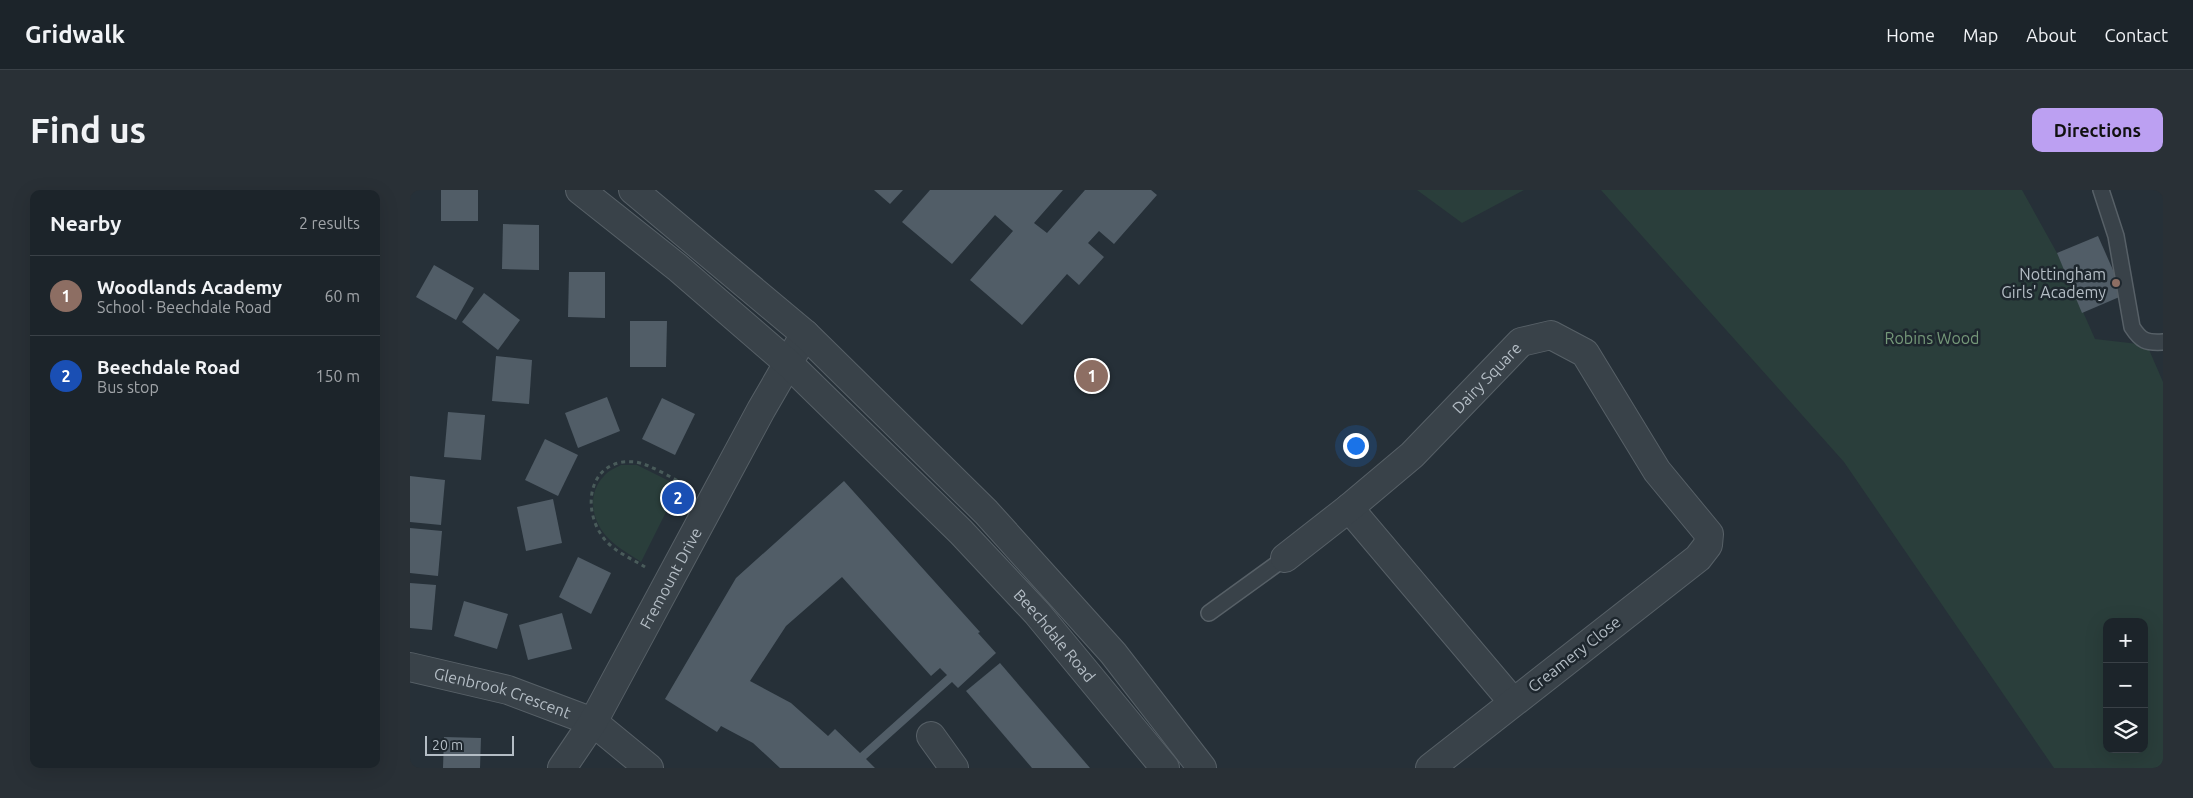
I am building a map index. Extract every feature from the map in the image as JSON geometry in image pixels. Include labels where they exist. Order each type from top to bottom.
[{"type":"street","name":"Beechdale Road","points":[[580,190],[677,267],[788,363],[961,532],[1031,606],[1165,768]]},
{"type":"street","name":"Beechdale Road","points":[[637,191],[805,334],[986,512],[1113,653],[1202,768]]},
{"type":"street","name":"Fremount Drive","points":[[562,768],[593,722],[805,334]]},
{"type":"street","name":"Dairy Square","points":[[1285,558],[1412,456],[1522,342],[1550,335],[1585,353],[1657,471],[1709,534]]},
{"type":"street","points":[[1349,508],[1513,702]]},
{"type":"street","name":"Creamery Close","points":[[1430,768],[1698,558],[1708,545],[1709,534]]},
{"type":"street","name":"Glenbrook Crescent","points":[[410,667],[508,690],[593,722],[649,768]]},
{"type":"street","points":[[931,736],[954,768]]},
{"type":"lane","points":[[2101,190],[2116,236],[2132,327],[2140,338],[2151,342],[2163,342]]},
{"type":"lane","points":[[1209,613],[1285,558]]},
{"type":"path","points":[[668,582],[606,540],[592,517],[590,506],[592,489],[602,472],[620,461],[638,462],[714,499]]},
{"type":"green space","points":[[1417,190],[1524,190],[1462,223]]},
{"type":"green space","name":"Robins Wood","points":[[1601,190],[2022,190],[2057,253],[2095,339],[2147,345],[2163,382],[2163,768],[2054,768],[1844,462]]},
{"type":"green space","points":[[621,465],[637,465],[679,486],[641,562],[609,539],[599,525],[593,508],[593,500],[598,483],[604,476]]},
{"type":"building","points":[[441,190],[478,190],[478,221],[441,221]]},
{"type":"building","points":[[874,190],[903,190],[890,204]]},
{"type":"building","points":[[930,190],[1063,190],[1034,223],[1047,233],[1085,190],[1151,190],[1157,195],[1114,244],[1099,231],[1088,243],[1104,257],[1079,285],[1067,274],[1022,325],[970,280],[1013,231],[995,215],[952,264],[902,222]]},
{"type":"building","points":[[503,224],[539,225],[539,270],[502,269]]},
{"type":"building","points":[[2098,236],[2124,295],[2082,313],[2057,253]]},
{"type":"building","points":[[434,265],[474,288],[456,320],[416,297]]},
{"type":"building","points":[[569,272],[605,272],[605,318],[568,317]]},
{"type":"building","points":[[484,293],[520,320],[498,350],[462,322]]},
{"type":"building","points":[[630,321],[667,321],[666,367],[630,367]]},
{"type":"building","points":[[496,356],[532,360],[529,404],[492,401]]},
{"type":"building","points":[[607,397],[620,431],[578,448],[565,413]]},
{"type":"building","points":[[662,398],[695,414],[675,455],[642,439]]},
{"type":"building","points":[[448,412],[485,415],[481,460],[444,457]]},
{"type":"building","points":[[545,439],[578,455],[558,496],[525,480]]},
{"type":"building","points":[[410,476],[445,480],[441,525],[410,522]]},
{"type":"building","points":[[844,481],[980,632],[978,633],[996,653],[958,688],[952,682],[866,759],[875,768],[780,768],[753,743],[721,726],[717,732],[665,699],[736,578]],"holes":[[[842,577],[931,676],[940,668],[947,675],[860,753],[835,729],[828,736],[791,703],[750,681],[786,626]]]},
{"type":"building","points":[[553,499],[562,543],[526,551],[517,507]]},
{"type":"building","points":[[410,528],[442,531],[438,576],[410,573]]},
{"type":"building","points":[[578,557],[611,573],[591,614],[559,597]]},
{"type":"building","points":[[410,583],[436,585],[432,630],[410,628]]},
{"type":"building","points":[[464,601],[508,614],[497,649],[454,636]]},
{"type":"building","points":[[562,613],[572,649],[528,660],[519,625]]},
{"type":"building","points":[[1000,663],[1090,768],[1032,768],[966,691]]},
{"type":"building","points":[[444,737],[481,738],[480,768],[443,768]]},
{"type":"place","name":"Nottingham Girls' Academy","points":[[2116,283]]},
{"type":"place","name":"Woodlands Academy","points":[[1092,376]]},
{"type":"place","name":"Beechdale Road","points":[[678,498]]}]
